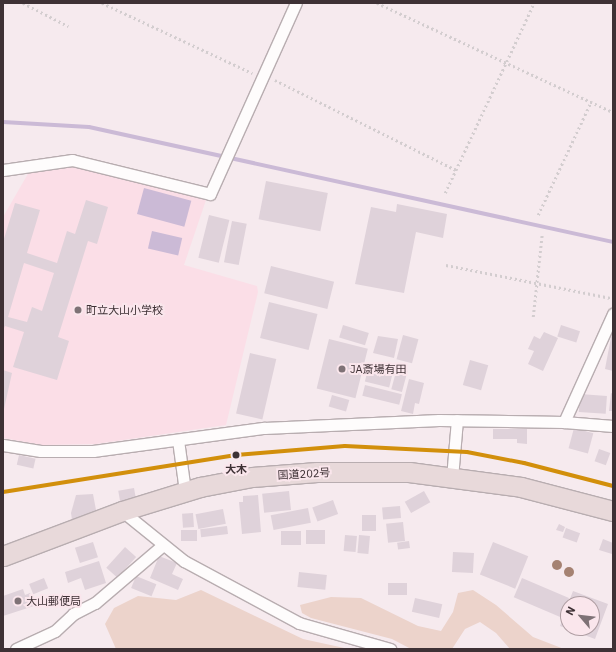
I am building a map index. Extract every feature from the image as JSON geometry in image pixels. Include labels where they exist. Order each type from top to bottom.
[{"type":"highway","name":"国道202号","points":[[3,556],[122,510],[185,491],[252,477],[317,472],[409,472],[521,487],[613,511]]},
{"type":"street","points":[[3,170],[72,160],[210,194],[296,3]]},
{"type":"street","points":[[564,422],[613,314]]},
{"type":"street","points":[[452,478],[457,420]]},
{"type":"street","points":[[3,445],[41,451],[93,451],[264,428],[457,420],[564,422],[613,426]]},
{"type":"street","points":[[178,440],[185,491]]},
{"type":"street","points":[[122,510],[184,561],[298,623],[390,649]]},
{"type":"street","points":[[16,649],[55,631],[73,614],[95,603],[163,544]]},
{"type":"path","points":[[23,3],[68,26]]},
{"type":"path","points":[[102,3],[256,75]]},
{"type":"path","points":[[377,3],[613,112]]},
{"type":"path","points":[[445,194],[534,3]]},
{"type":"path","points":[[275,80],[456,170]]},
{"type":"path","points":[[538,215],[591,102]]},
{"type":"path","points":[[533,317],[542,234]]},
{"type":"path","points":[[446,265],[610,298]]},
{"type":"shaded area","points":[[73,166],[206,200],[184,265],[257,286],[258,292],[226,425],[96,444],[42,445],[3,438],[3,217],[29,172]]},
{"type":"shaded area","points":[[144,188],[191,201],[184,227],[137,214]]},
{"type":"shaded area","points":[[152,231],[182,238],[178,256],[148,249]]},
{"type":"shaded area","points":[[201,590],[303,639],[349,649],[116,649],[105,624],[114,608],[138,596],[176,600]]},
{"type":"shaded area","points":[[473,590],[496,605],[533,637],[564,649],[510,649],[496,633],[480,622],[465,629],[452,649],[411,649],[392,639],[311,618],[302,613],[300,605],[331,597],[361,598],[418,626],[441,631],[453,612],[458,593]]},
{"type":"building","points":[[266,181],[328,193],[320,231],[259,219]]},
{"type":"building","points":[[86,200],[108,207],[97,244],[88,241],[58,337],[69,341],[57,380],[13,367],[24,332],[5,326],[3,330],[3,242],[15,203],[40,210],[27,253],[57,263],[67,231],[75,234]],"holes":[[[24,263],[54,273],[42,311],[32,307],[27,322],[8,317]]]},
{"type":"building","points":[[397,204],[447,214],[443,238],[416,232],[404,293],[355,284],[371,207],[396,212]]},
{"type":"building","points":[[209,215],[229,220],[219,263],[198,258]]},
{"type":"building","points":[[232,221],[247,224],[239,265],[224,262]]},
{"type":"building","points":[[271,266],[334,282],[327,309],[264,293]]},
{"type":"building","points":[[269,302],[318,314],[309,350],[260,338]]},
{"type":"building","points":[[343,325],[369,333],[365,345],[339,337]]},
{"type":"building","points":[[561,325],[580,331],[576,343],[557,336]]},
{"type":"building","points":[[544,332],[558,338],[543,371],[528,364],[534,351],[528,349],[534,336],[540,339]]},
{"type":"building","points":[[613,332],[613,371],[605,369]]},
{"type":"building","points":[[403,335],[418,339],[412,363],[397,359]]},
{"type":"building","points":[[378,336],[398,339],[394,358],[373,353]]},
{"type":"building","name":"JA斎場有田","points":[[329,339],[368,349],[355,398],[317,388]]},
{"type":"building","points":[[250,353],[276,359],[262,419],[236,413]]},
{"type":"building","points":[[470,360],[488,365],[481,390],[463,385]]},
{"type":"building","points":[[369,365],[393,371],[389,388],[365,381]]},
{"type":"building","points":[[397,368],[408,371],[402,392],[391,389]]},
{"type":"building","points":[[3,370],[12,373],[4,409],[3,409]]},
{"type":"building","points":[[409,379],[424,383],[419,404],[415,403],[413,414],[401,411]]},
{"type":"building","points":[[365,385],[402,394],[399,405],[362,396]]},
{"type":"building","points":[[611,393],[613,394],[613,411],[609,411]]},
{"type":"building","points":[[580,394],[607,396],[606,414],[579,412]]},
{"type":"building","points":[[332,395],[349,400],[346,411],[329,407]]},
{"type":"building","points":[[574,428],[593,433],[588,453],[569,448]]},
{"type":"building","points":[[493,429],[527,429],[527,444],[517,443],[517,439],[493,439]]},
{"type":"building","points":[[599,449],[610,453],[606,465],[595,461]]},
{"type":"building","points":[[19,455],[36,459],[33,469],[17,465]]},
{"type":"building","points":[[134,488],[136,499],[120,502],[118,491]]},
{"type":"building","points":[[289,491],[291,510],[264,513],[262,494]]},
{"type":"building","points":[[424,491],[430,502],[411,513],[405,502]]},
{"type":"building","points":[[93,494],[96,510],[72,520],[71,513],[76,495]]},
{"type":"building","points":[[258,495],[261,532],[242,534],[239,502],[243,502],[243,496]]},
{"type":"building","points":[[333,500],[338,514],[317,522],[312,508]]},
{"type":"building","points":[[400,506],[401,518],[383,520],[382,508]]},
{"type":"building","points":[[308,508],[311,523],[274,530],[271,515]]},
{"type":"building","points":[[223,509],[226,524],[198,529],[196,514]]},
{"type":"building","points":[[193,513],[194,527],[183,528],[182,514]]},
{"type":"building","points":[[362,515],[376,515],[376,531],[362,531]]},
{"type":"building","points":[[403,522],[405,541],[388,543],[386,524]]},
{"type":"building","points":[[559,524],[565,527],[563,532],[556,530]]},
{"type":"building","points":[[227,526],[228,534],[201,537],[200,529]]},
{"type":"building","points":[[566,528],[580,533],[577,543],[563,537]]},
{"type":"building","points":[[181,530],[197,530],[197,541],[181,541]]},
{"type":"building","points":[[306,530],[325,530],[325,544],[306,544]]},
{"type":"building","points":[[281,531],[301,531],[301,545],[281,545]]},
{"type":"building","points":[[345,535],[357,536],[356,552],[344,551]]},
{"type":"building","points":[[359,535],[370,536],[368,554],[357,553]]},
{"type":"building","points":[[603,539],[613,543],[612,554],[599,550]]},
{"type":"building","points":[[409,541],[410,548],[398,550],[397,543]]},
{"type":"building","points":[[93,542],[98,557],[80,563],[75,548]]},
{"type":"building","points":[[493,542],[528,556],[515,589],[480,574]]},
{"type":"building","points":[[125,547],[136,557],[117,578],[106,568]]},
{"type":"building","points":[[453,552],[474,553],[473,573],[452,572]]},
{"type":"building","points":[[159,556],[177,563],[172,574],[183,579],[178,590],[150,578]]},
{"type":"building","points":[[99,561],[106,583],[85,590],[81,578],[68,583],[65,572]]},
{"type":"building","points":[[299,572],[327,575],[325,590],[297,587]]},
{"type":"building","points":[[136,576],[156,584],[152,596],[131,588]]},
{"type":"building","points":[[44,578],[48,588],[33,594],[29,584]]},
{"type":"building","points":[[522,578],[564,596],[560,596],[560,617],[514,597]]},
{"type":"building","points":[[388,583],[407,583],[407,595],[388,595]]},
{"type":"building","points":[[23,589],[25,595],[30,593],[34,606],[3,616],[3,596]]},
{"type":"building","points":[[573,591],[586,596],[571,596]]},
{"type":"building","points":[[415,598],[442,604],[439,618],[412,612]]},
{"type":"building","points":[[600,601],[608,604],[600,626]]},
{"type":"building","points":[[587,636],[596,636],[595,639]]},
{"type":"waterway","points":[[3,122],[89,127],[613,242]]},
{"type":"transit line","points":[[3,492],[236,455],[345,446],[467,452],[524,463],[613,486]]},
{"type":"place","name":"町立大山小学校","points":[[78,310]]},
{"type":"place","name":"JA斎場有田","points":[[342,369]]},
{"type":"place","name":"大木","points":[[236,455]]},
{"type":"place","name":"大山郵便局","points":[[18,601]]}]
